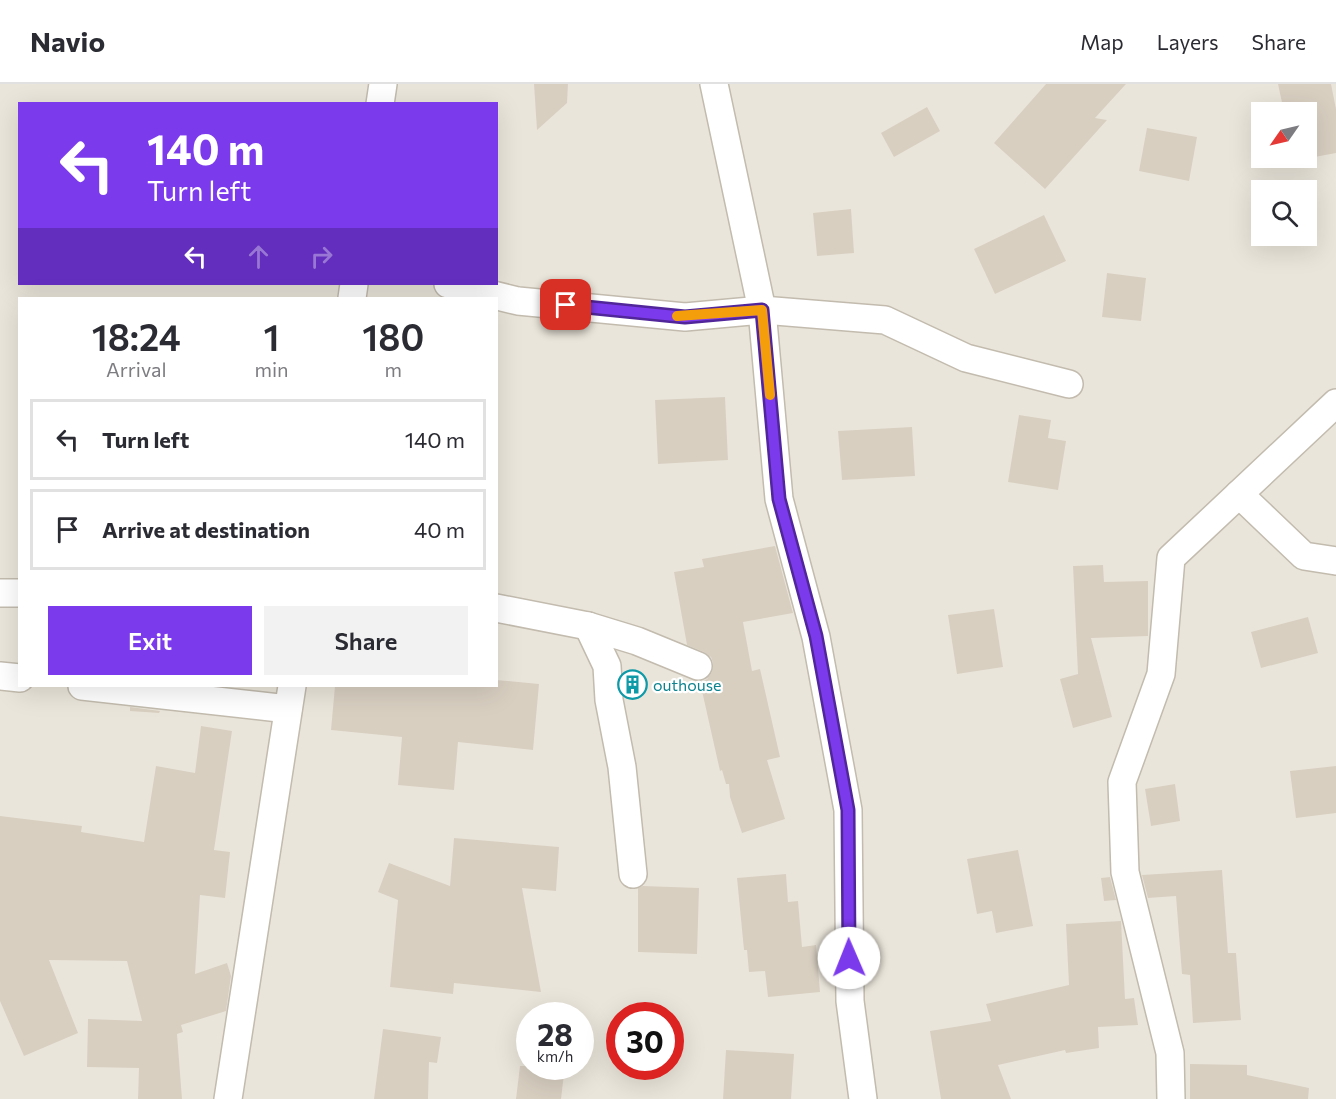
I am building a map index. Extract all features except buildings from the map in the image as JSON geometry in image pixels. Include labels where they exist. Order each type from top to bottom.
[{"type":"street","points":[[380,102],[383,84]]},
{"type":"street","points":[[714,84],[762,310],[779,499],[816,636],[848,810],[850,1001],[863,1099]]},
{"type":"street","points":[[452,285],[518,301],[685,317],[762,310],[885,320],[966,358],[1069,384]]},
{"type":"street","points":[[1171,1099],[1170,1053],[1125,872],[1122,782],[1161,674],[1171,558],[1336,403]]},
{"type":"street","points":[[1239,494],[1304,556],[1336,561]]},
{"type":"street","points":[[0,593],[18,593]]},
{"type":"street","points":[[498,608],[588,626],[637,640],[698,666]]},
{"type":"street","points":[[588,626],[607,666],[609,700],[622,767],[633,874]]},
{"type":"street","points":[[0,676],[18,678]]},
{"type":"street","points":[[101,687],[290,697],[228,1099]]},
{"type":"shaded area","points":[[0,84],[1336,84],[1336,1099],[0,1099]]},
{"type":"slow traffic","points":[[677,316],[762,310],[770,395]]},
{"type":"place","name":"outhouse","points":[[632,685]]},
{"type":"route","points":[[566,305],[685,317],[762,310],[779,499],[816,636],[848,810],[849,958]]}]
